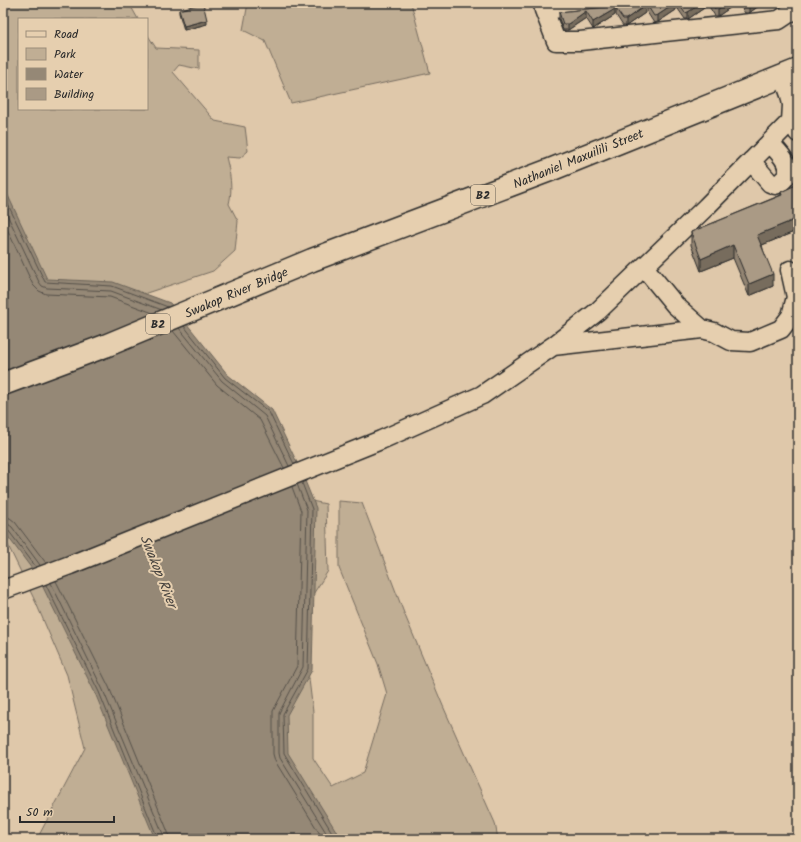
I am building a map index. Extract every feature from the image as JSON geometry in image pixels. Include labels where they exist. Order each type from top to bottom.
[{"type":"highway","name":"Nathaniel Maxuilili Street","points":[[312,260],[550,170],[790,73]]},
{"type":"highway","name":"Swakop River Bridge","points":[[3,384],[105,346],[312,260]]},
{"type":"street","points":[[604,3],[543,7],[556,40],[580,42],[779,20],[794,10],[796,3]]},
{"type":"street","points":[[3,590],[70,565],[387,437],[482,395],[553,346],[598,311],[706,207],[770,142],[794,127],[790,95],[790,73]]},
{"type":"street","points":[[751,161],[770,183],[775,185],[780,184],[787,176],[788,168],[783,157],[770,142]]},
{"type":"street","points":[[644,267],[675,305],[702,329]]},
{"type":"street","points":[[553,346],[702,329],[714,332],[731,341],[750,342],[781,329],[792,316],[796,297],[790,270]]},
{"type":"green space","points":[[3,3],[129,3],[137,18],[18,18],[18,110],[148,110],[148,36],[156,48],[199,50],[199,69],[179,65],[173,72],[215,121],[245,127],[248,151],[240,158],[226,157],[229,169],[231,192],[229,204],[238,221],[235,251],[213,271],[77,316],[292,497],[326,504],[328,571],[301,613],[313,712],[313,758],[333,788],[363,773],[387,694],[378,664],[339,568],[339,501],[362,503],[404,613],[495,823],[498,839],[37,839],[85,748],[67,675],[36,603],[3,535]]},
{"type":"green space","points":[[248,3],[411,3],[430,73],[291,103],[265,41],[243,30]]},
{"type":"water","name":"Swakop River","points":[[3,185],[47,279],[113,282],[170,303],[228,375],[272,410],[301,471],[316,508],[312,670],[287,715],[288,753],[341,839],[155,839],[95,693],[38,577],[3,530]]},
{"type":"building","points":[[203,3],[207,20],[184,26],[179,10]]},
{"type":"building","points":[[611,3],[615,9],[593,22],[586,11],[568,24],[563,24],[559,12],[605,7]]},
{"type":"building","points":[[624,3],[643,3],[645,6],[626,19],[623,19],[616,9]]},
{"type":"building","points":[[650,3],[676,3],[654,16],[647,5]]},
{"type":"building","points":[[678,3],[702,3],[685,13]]},
{"type":"building","points":[[711,3],[727,3],[718,9],[715,9]]},
{"type":"building","points":[[743,3],[753,3],[749,6],[745,6]]},
{"type":"building","points":[[798,184],[798,230],[794,220],[757,235],[773,274],[749,284],[733,245],[701,259],[691,232],[782,195],[781,192]]}]
